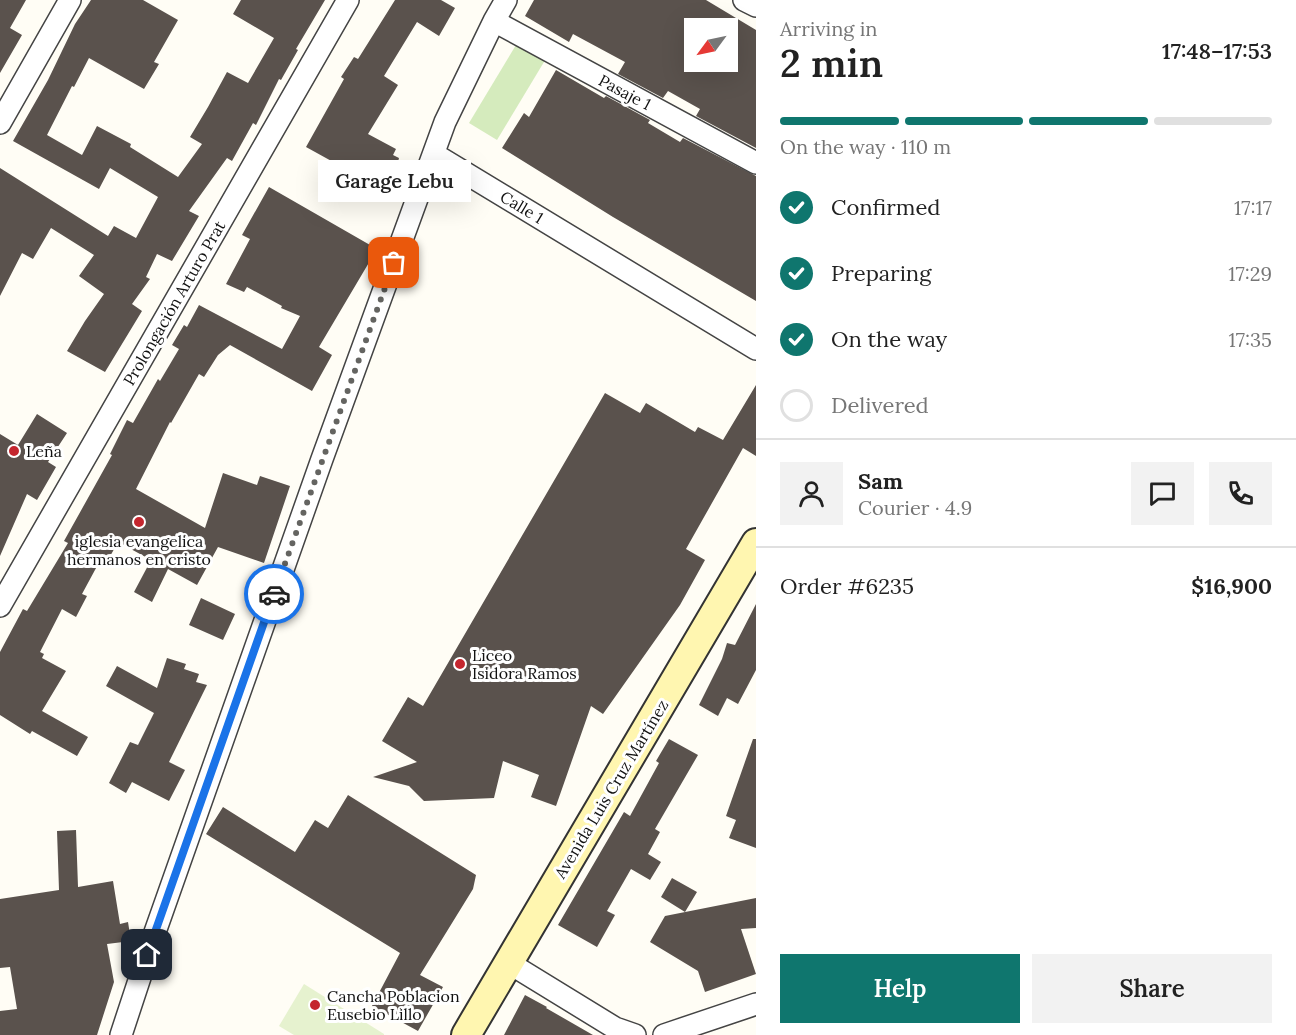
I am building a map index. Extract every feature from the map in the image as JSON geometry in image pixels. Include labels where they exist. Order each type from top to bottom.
[{"type":"street","points":[[0,123],[70,0]]},
{"type":"street","name":"Prolongación Arturo Prat","points":[[0,606],[348,0]]},
{"type":"street","points":[[121,1035],[154,934],[318,470],[445,122],[506,0]]},
{"type":"street","points":[[744,0],[756,6]]},
{"type":"street","name":"Pasaje 1","points":[[494,21],[756,163]]},
{"type":"street","name":"Calle 1","points":[[434,154],[756,349]]},
{"type":"street","name":"Avenida Luis Cruz Martínez","points":[[466,1035],[745,581],[756,543]]},
{"type":"street","points":[[509,963],[615,1028],[635,1035]]},
{"type":"street","points":[[664,1035],[756,1004]]},
{"type":"green space","points":[[519,40],[547,57],[497,140],[469,123]]},
{"type":"green space","name":"Cancha Poblacion Eusebio Lillo","points":[[304,984],[384,1035],[294,1035],[279,1026]]},
{"type":"building","points":[[0,0],[26,0],[10,28],[22,35],[0,73]]},
{"type":"building","points":[[91,0],[143,0],[178,20],[154,62],[159,64],[144,89],[89,58],[47,135],[82,155],[97,126],[131,144],[130,147],[178,177],[202,144],[190,137],[227,72],[248,83],[274,38],[233,14],[241,0],[325,0],[281,80],[279,79],[256,125],[253,123],[232,161],[227,158],[189,211],[199,216],[172,261],[157,254],[146,277],[150,279],[132,304],[142,311],[105,372],[67,351],[104,294],[79,276],[94,255],[51,228],[33,259],[22,253],[0,296],[0,168],[108,236],[114,226],[136,238],[158,197],[110,168],[99,189],[13,141],[48,80],[75,24]]},
{"type":"building","points":[[395,0],[441,0],[455,8],[439,36],[417,22],[384,76],[398,85],[368,134],[396,149],[393,155],[399,158],[398,162],[408,167],[393,195],[306,147],[344,79],[341,77],[354,57],[358,59]]},
{"type":"building","points":[[534,0],[706,0],[736,18],[684,18],[684,72],[738,72],[738,19],[756,30],[756,148],[696,116],[700,109],[668,91],[663,98],[618,74],[625,62],[573,34],[569,42],[525,16]]},
{"type":"building","points":[[556,70],[604,98],[606,96],[650,120],[648,123],[680,142],[683,138],[756,176],[756,301],[613,217],[502,148],[524,113],[529,117]]},
{"type":"building","points":[[269,187],[377,249],[319,347],[332,355],[312,391],[230,345],[218,355],[204,377],[199,374],[170,422],[136,489],[205,528],[223,473],[257,485],[260,476],[290,486],[264,563],[218,547],[197,585],[168,569],[152,602],[134,592],[151,560],[118,542],[108,560],[102,557],[82,594],[87,596],[76,617],[62,609],[40,652],[44,654],[42,658],[66,671],[42,711],[88,737],[77,756],[32,731],[30,734],[0,715],[0,652],[23,609],[27,611],[68,543],[64,541],[112,455],[110,454],[127,420],[133,423],[158,379],[160,381],[179,349],[172,345],[184,325],[187,327],[199,305],[282,349],[300,316],[281,308],[282,306],[247,287],[244,292],[226,284],[250,239],[242,235]]},
{"type":"building","name":"Liceo Isidora Ramos","points":[[756,385],[756,456],[743,448],[686,549],[705,560],[680,605],[603,714],[591,706],[556,806],[531,797],[539,775],[503,761],[494,798],[424,801],[409,786],[373,777],[417,762],[382,741],[408,697],[423,706],[605,393],[640,413],[646,403],[695,432],[698,427],[723,440]]},
{"type":"building","points":[[37,414],[67,433],[48,462],[56,467],[37,500],[27,494],[0,556],[0,434],[18,445]]},
{"type":"building","points":[[201,598],[235,614],[223,640],[189,625]]},
{"type":"building","points":[[756,604],[756,670],[738,704],[727,698],[718,716],[699,705],[722,659],[727,643],[735,645]]},
{"type":"building","points":[[167,658],[186,664],[184,669],[199,674],[196,682],[207,685],[169,762],[185,770],[169,801],[132,782],[126,793],[109,783],[130,742],[138,745],[154,713],[106,686],[117,666],[157,688]]},
{"type":"building","points":[[669,739],[698,755],[655,829],[660,832],[648,854],[661,862],[650,880],[631,869],[607,911],[615,915],[597,947],[558,925],[624,812],[630,816],[659,763],[656,761]]},
{"type":"building","points":[[753,739],[756,739],[756,848],[729,838],[736,820],[726,816]]},
{"type":"building","points":[[348,795],[476,875],[473,889],[420,975],[443,987],[418,1031],[372,1006],[400,953],[206,834],[223,807],[295,852],[315,820],[328,828]]},
{"type":"building","points":[[76,830],[78,887],[113,881],[120,924],[128,922],[131,941],[107,944],[114,982],[97,1035],[0,1035],[0,1011],[17,1009],[10,967],[0,968],[0,899],[59,890],[57,831]]},
{"type":"building","points":[[672,878],[697,892],[685,912],[661,897]]},
{"type":"building","points":[[756,898],[756,928],[741,929],[756,974],[705,992],[698,971],[650,942],[665,916]]},
{"type":"building","points":[[525,995],[547,1007],[593,1035],[504,1035]]},
{"type":"way so far","points":[[274,594],[394,263]]},
{"type":"place","name":"Garage Lebu","points":[[394,263]]},
{"type":"place","name":"Leña","points":[[14,451]]},
{"type":"place","name":"iglesia evangelica hermanos en cristo","points":[[139,522]]},
{"type":"place","name":"Liceo Isidora Ramos","points":[[460,664]]},
{"type":"place","name":"Cancha Poblacion Eusebio Lillo","points":[[315,1005]]},
{"type":"route","points":[[147,955],[274,594]]}]
